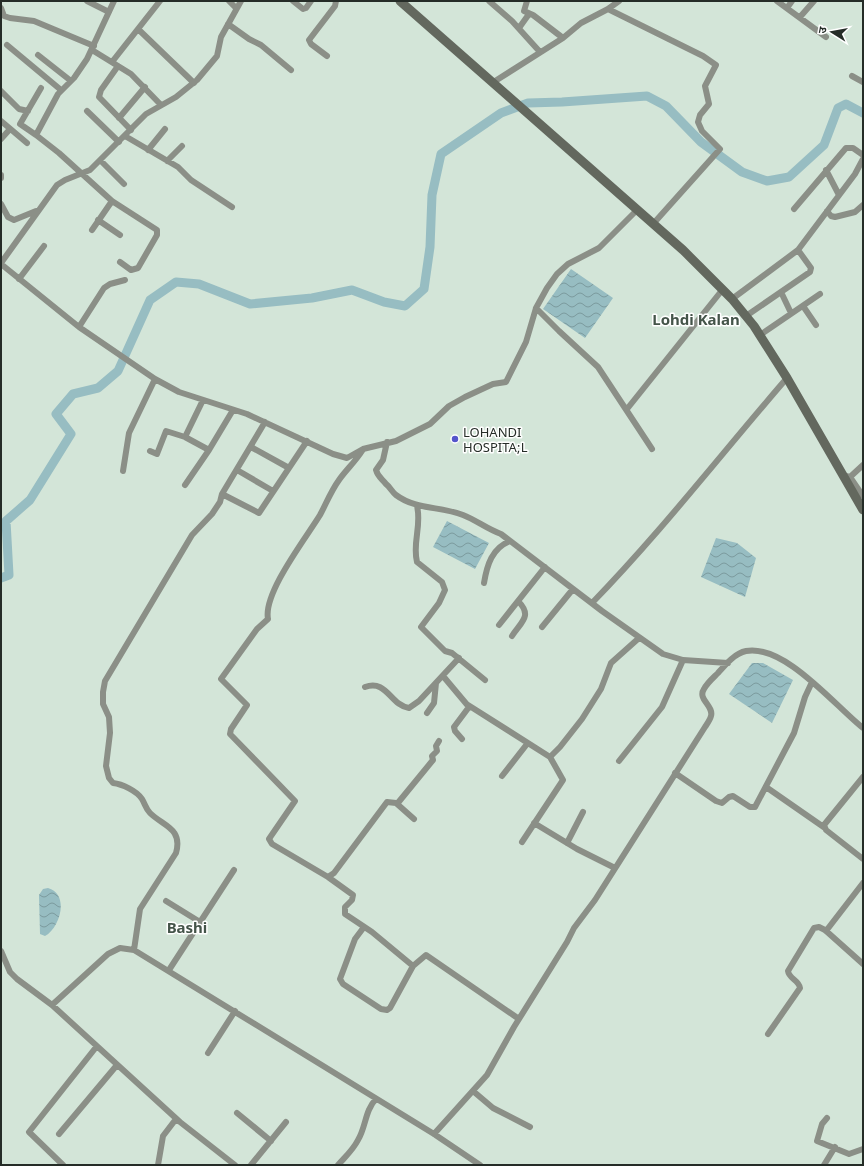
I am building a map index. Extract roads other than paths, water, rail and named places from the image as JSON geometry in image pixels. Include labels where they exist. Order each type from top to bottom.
[{"type":"street","points":[[87,1],[109,12]]},
{"type":"street","points":[[36,135],[61,90],[71,81],[93,48],[114,1]]},
{"type":"street","points":[[112,62],[160,1]]},
{"type":"street","points":[[229,1],[236,8]]},
{"type":"street","points":[[241,1],[222,37],[217,56],[194,83],[176,97],[146,114],[90,170],[65,180],[57,185],[1,264],[106,347],[178,392],[265,422],[344,458],[350,458],[362,449],[396,441],[430,424],[449,406],[465,396],[493,384],[506,382],[526,342],[536,308],[557,274],[568,264],[599,248],[638,210]]},
{"type":"street","points":[[293,1],[303,9],[306,8],[311,1]]},
{"type":"street","points":[[328,56],[311,44],[309,40],[335,6],[336,1]]},
{"type":"street","points":[[489,1],[519,28],[540,52]]},
{"type":"street","points":[[527,1],[524,12],[563,38]]},
{"type":"street","points":[[492,83],[563,38],[581,22],[608,9],[619,1]]},
{"type":"street","points":[[777,1],[826,37]]},
{"type":"street","points":[[787,8],[792,1]]},
{"type":"street","points":[[800,17],[814,1]]},
{"type":"street","points":[[404,3],[492,83],[508,95],[638,210],[723,289],[760,335],[846,476],[863,510]]},
{"type":"street","points":[[1,8],[4,16],[34,20],[93,48],[131,74],[161,105]]},
{"type":"street","points":[[608,9],[703,56],[715,64],[716,68],[705,86],[709,103],[698,122],[702,131],[719,147],[718,151],[653,224]]},
{"type":"street","points":[[519,28],[529,14]]},
{"type":"street","points":[[228,24],[249,39],[261,45],[291,70]]},
{"type":"street","points":[[138,29],[194,83]]},
{"type":"street","points":[[7,45],[61,90]]},
{"type":"street","points":[[38,55],[71,81]]},
{"type":"street","points":[[118,66],[101,90],[99,97],[131,130]]},
{"type":"street","points":[[852,76],[863,82]]},
{"type":"street","points":[[118,118],[145,87]]},
{"type":"street","points":[[1,139],[20,124],[41,88]]},
{"type":"street","points":[[1,91],[19,109],[28,111]]},
{"type":"street","points":[[86,111],[119,142]]},
{"type":"street","points":[[1,121],[27,143]]},
{"type":"street","points":[[20,124],[36,135],[112,201],[155,228],[158,233],[135,270],[131,270],[120,262]]},
{"type":"street","points":[[148,150],[165,129]]},
{"type":"street","points":[[125,136],[178,167],[191,180],[232,207]]},
{"type":"street","points":[[167,161],[182,146]]},
{"type":"street","points":[[794,210],[826,170],[847,147],[853,148],[863,155]]},
{"type":"street","points":[[732,299],[798,250],[858,171],[863,159]]},
{"type":"street","points":[[100,160],[124,184]]},
{"type":"street","points":[[826,170],[839,195]]},
{"type":"street","points":[[92,230],[112,201]]},
{"type":"street","points":[[1,204],[8,217],[14,220],[38,210]]},
{"type":"street","points":[[827,211],[831,216],[835,217],[855,212],[863,205]]},
{"type":"street","points":[[98,220],[120,235]]},
{"type":"street","points":[[19,279],[44,246]]},
{"type":"street","points":[[746,316],[811,271],[798,250]]},
{"type":"street","points":[[79,327],[104,288],[110,284],[125,280]]},
{"type":"street","points":[[627,409],[723,289]]},
{"type":"street","points":[[781,292],[791,314]]},
{"type":"street","points":[[760,335],[820,294]]},
{"type":"street","points":[[803,306],[816,324]]},
{"type":"street","points":[[536,308],[594,362],[627,409],[652,449]]},
{"type":"street","points":[[592,603],[647,545],[710,466],[787,378]]},
{"type":"street","points":[[124,471],[129,433],[155,379]]},
{"type":"street","points":[[185,437],[204,400]]},
{"type":"street","points":[[185,485],[209,450],[233,410]]},
{"type":"street","points":[[134,950],[140,909],[176,853],[178,843],[171,828],[149,812],[139,795],[120,784],[113,783],[109,778],[106,766],[110,743],[109,717],[102,704],[103,692],[106,681],[192,535],[212,514],[220,502],[222,494],[265,422]]},
{"type":"street","points":[[150,451],[157,454],[166,431],[185,437],[209,450]]},
{"type":"street","points":[[222,494],[259,513],[307,441]]},
{"type":"street","points":[[387,442],[384,460],[376,470],[378,478],[395,494],[417,506],[463,515],[487,529],[501,534],[639,638],[663,654],[683,660],[728,662]]},
{"type":"street","points":[[251,447],[289,468]]},
{"type":"street","points":[[362,449],[353,465],[338,482],[282,574],[270,600],[268,618],[257,629],[221,679],[246,703],[245,709],[233,726],[230,734],[295,801],[271,836],[270,842],[328,876],[353,895],[344,912],[413,966]]},
{"type":"street","points":[[846,476],[863,466]]},
{"type":"street","points":[[237,470],[273,491]]},
{"type":"street","points":[[846,476],[863,496]]},
{"type":"street","points":[[417,506],[420,518],[415,549],[418,562],[442,582],[445,590],[439,603],[420,627],[445,651],[452,653],[459,658],[485,680]]},
{"type":"street","points":[[484,583],[493,553],[500,544],[510,541]]},
{"type":"street","points":[[499,625],[545,567]]},
{"type":"street","points":[[542,627],[573,589]]},
{"type":"street","points":[[512,636],[526,614],[526,609],[518,601]]},
{"type":"street","points":[[550,757],[560,747],[582,719],[600,689],[611,663],[639,638]]},
{"type":"street","points":[[434,1134],[473,1091],[493,1066],[518,1019],[567,942],[574,928],[595,900],[711,716],[709,707],[703,698],[703,690],[728,662],[745,651],[764,652],[791,666],[812,682],[863,728]]},
{"type":"street","points":[[364,688],[372,685],[380,687],[400,704],[409,708],[443,676],[459,658]]},
{"type":"street","points":[[620,761],[662,706],[683,660]]},
{"type":"street","points":[[443,676],[468,705],[527,744],[550,757],[564,780],[522,842]]},
{"type":"street","points":[[675,773],[720,803],[733,796],[753,807],[766,787],[794,733],[805,697],[812,682]]},
{"type":"street","points":[[427,713],[434,703],[436,683]]},
{"type":"street","points":[[462,739],[455,731],[454,727],[468,710],[468,705]]},
{"type":"street","points":[[397,804],[433,760],[432,756],[437,751],[436,746],[439,741]]},
{"type":"street","points":[[502,776],[527,744]]},
{"type":"street","points":[[825,828],[826,823],[863,777]]},
{"type":"street","points":[[766,787],[825,828],[863,859]]},
{"type":"street","points":[[328,876],[334,874],[387,802],[394,802],[414,819]]},
{"type":"street","points":[[567,843],[583,812]]},
{"type":"street","points":[[534,823],[567,843],[615,868]]},
{"type":"street","points":[[169,970],[234,870]]},
{"type":"street","points":[[826,931],[863,883]]},
{"type":"street","points":[[166,901],[200,922]]},
{"type":"street","points":[[364,927],[355,939],[340,979],[343,984],[381,1009],[387,1010],[392,1005],[413,966],[423,956],[429,957],[518,1019]]},
{"type":"street","points":[[768,1034],[800,988],[799,984],[788,974],[792,961],[814,928],[819,927],[826,931],[863,964]]},
{"type":"street","points":[[52,1005],[108,954],[120,948],[134,950],[169,970],[434,1134],[480,1165]]},
{"type":"street","points":[[1,952],[10,972],[17,979],[52,1005],[176,1119],[235,1165]]},
{"type":"street","points":[[208,1053],[235,1011]]},
{"type":"street","points":[[63,1165],[62,1162],[30,1135],[29,1132],[97,1046]]},
{"type":"street","points":[[59,1134],[116,1064]]},
{"type":"street","points":[[473,1091],[492,1108],[530,1127]]},
{"type":"street","points":[[338,1165],[358,1141],[365,1127],[369,1110],[376,1099]]},
{"type":"street","points":[[237,1112],[271,1141]]},
{"type":"street","points":[[827,1118],[822,1124],[817,1140],[849,1154],[863,1149]]},
{"type":"street","points":[[158,1165],[163,1136],[176,1119]]},
{"type":"street","points":[[251,1165],[286,1122]]},
{"type":"street","points":[[824,1165],[835,1147]]},
{"type":"water","points":[[571,269],[613,298],[585,338],[543,309]]},
{"type":"water","points":[[447,521],[489,543],[475,569],[433,547]]},
{"type":"water","points":[[716,538],[737,543],[756,558],[745,597],[701,577]]},
{"type":"water","points":[[752,663],[763,663],[793,680],[772,723],[729,694]]},
{"type":"water","points":[[48,888],[55,891],[61,904],[55,926],[45,936],[40,934],[39,895],[43,889]]},
{"type":"waterway","points":[[1,578],[9,575],[6,521],[30,500],[71,434],[56,414],[73,394],[98,388],[118,371],[150,300],[176,282],[199,284],[250,304],[312,298],[352,290],[384,302],[405,306],[424,289],[430,247],[432,195],[441,154],[501,113],[528,103],[647,96],[666,106],[701,142],[742,172],[767,181],[789,177],[824,145],[838,108],[846,104],[863,113]]},
{"type":"place","name":"LOHANDI HOSPITA;L","points":[[455,439]]},
{"type":"district","name":"Lohdi Kalan","points":[[696,320]]},
{"type":"district","name":"Bashi","points":[[187,928]]}]
